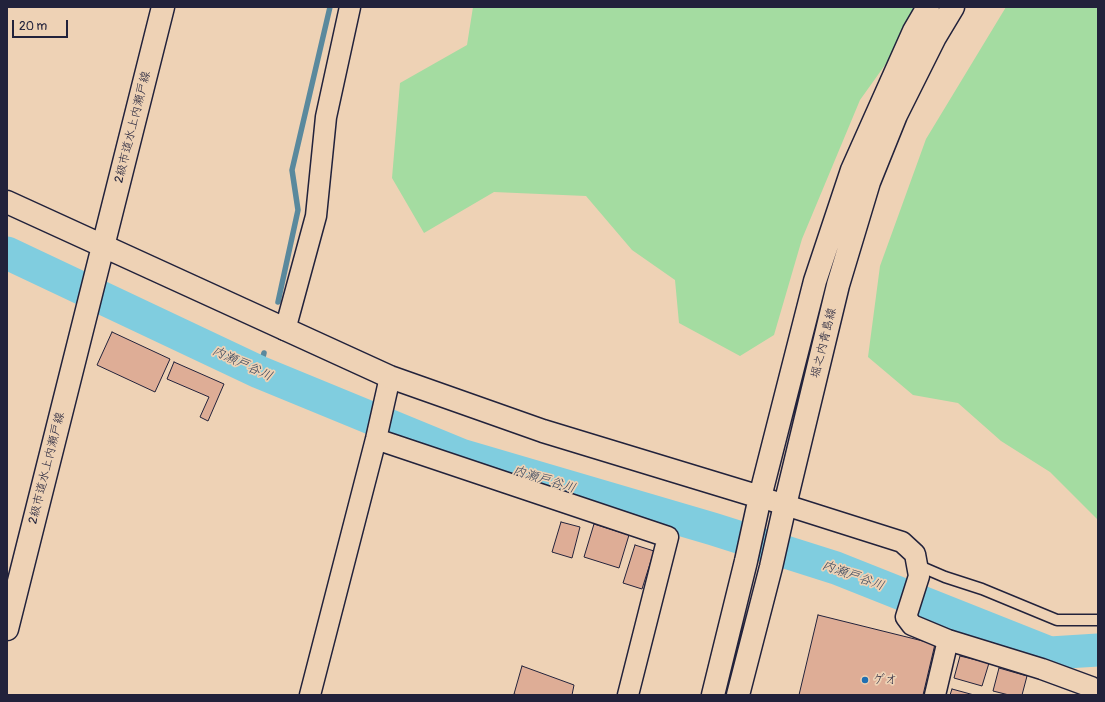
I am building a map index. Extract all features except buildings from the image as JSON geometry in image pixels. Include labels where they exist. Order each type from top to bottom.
[{"type":"street","name":"2級市道水上内瀬戸線","points":[[7,629],[163,7]]},
{"type":"street","points":[[285,330],[316,216],[326,117],[350,7]]},
{"type":"street","name":"堀之内青島線","points":[[713,695],[760,497],[814,281],[852,170],[914,31],[928,7]]},
{"type":"street","name":"堀之内青島線","points":[[738,695],[771,567],[780,530],[784,505],[838,285],[869,182],[896,115],[935,37],[953,7]]},
{"type":"street","points":[[7,202],[390,378],[543,431],[902,542],[915,554],[918,571],[906,617],[912,625],[948,640],[1042,669],[1092,687],[1098,691]]},
{"type":"street","points":[[310,695],[376,439],[390,378]]},
{"type":"street","points":[[376,439],[668,538],[628,695]]},
{"type":"street","points":[[935,695],[948,640]]},
{"type":"lane","points":[[918,571],[945,577],[982,589],[1057,620],[1098,620]]},
{"type":"green space","points":[[473,7],[915,7],[895,51],[860,100],[802,239],[774,335],[740,356],[679,323],[675,280],[632,250],[586,196],[494,192],[424,233],[392,178],[400,83],[467,45]]},
{"type":"green space","points":[[1006,7],[1098,7],[1098,520],[1050,472],[1001,441],[958,403],[913,395],[868,357],[880,266],[926,139]]},
{"type":"waterway","points":[[278,302],[298,210],[292,170],[330,7]]},
{"type":"waterway","name":"内瀬戸谷川","points":[[7,253],[259,372],[461,455],[713,529],[836,568],[1050,653],[1098,650]]},
{"type":"waterway","points":[[259,372],[264,353]]},
{"type":"place","name":"ゲオ","points":[[865,680]]}]
